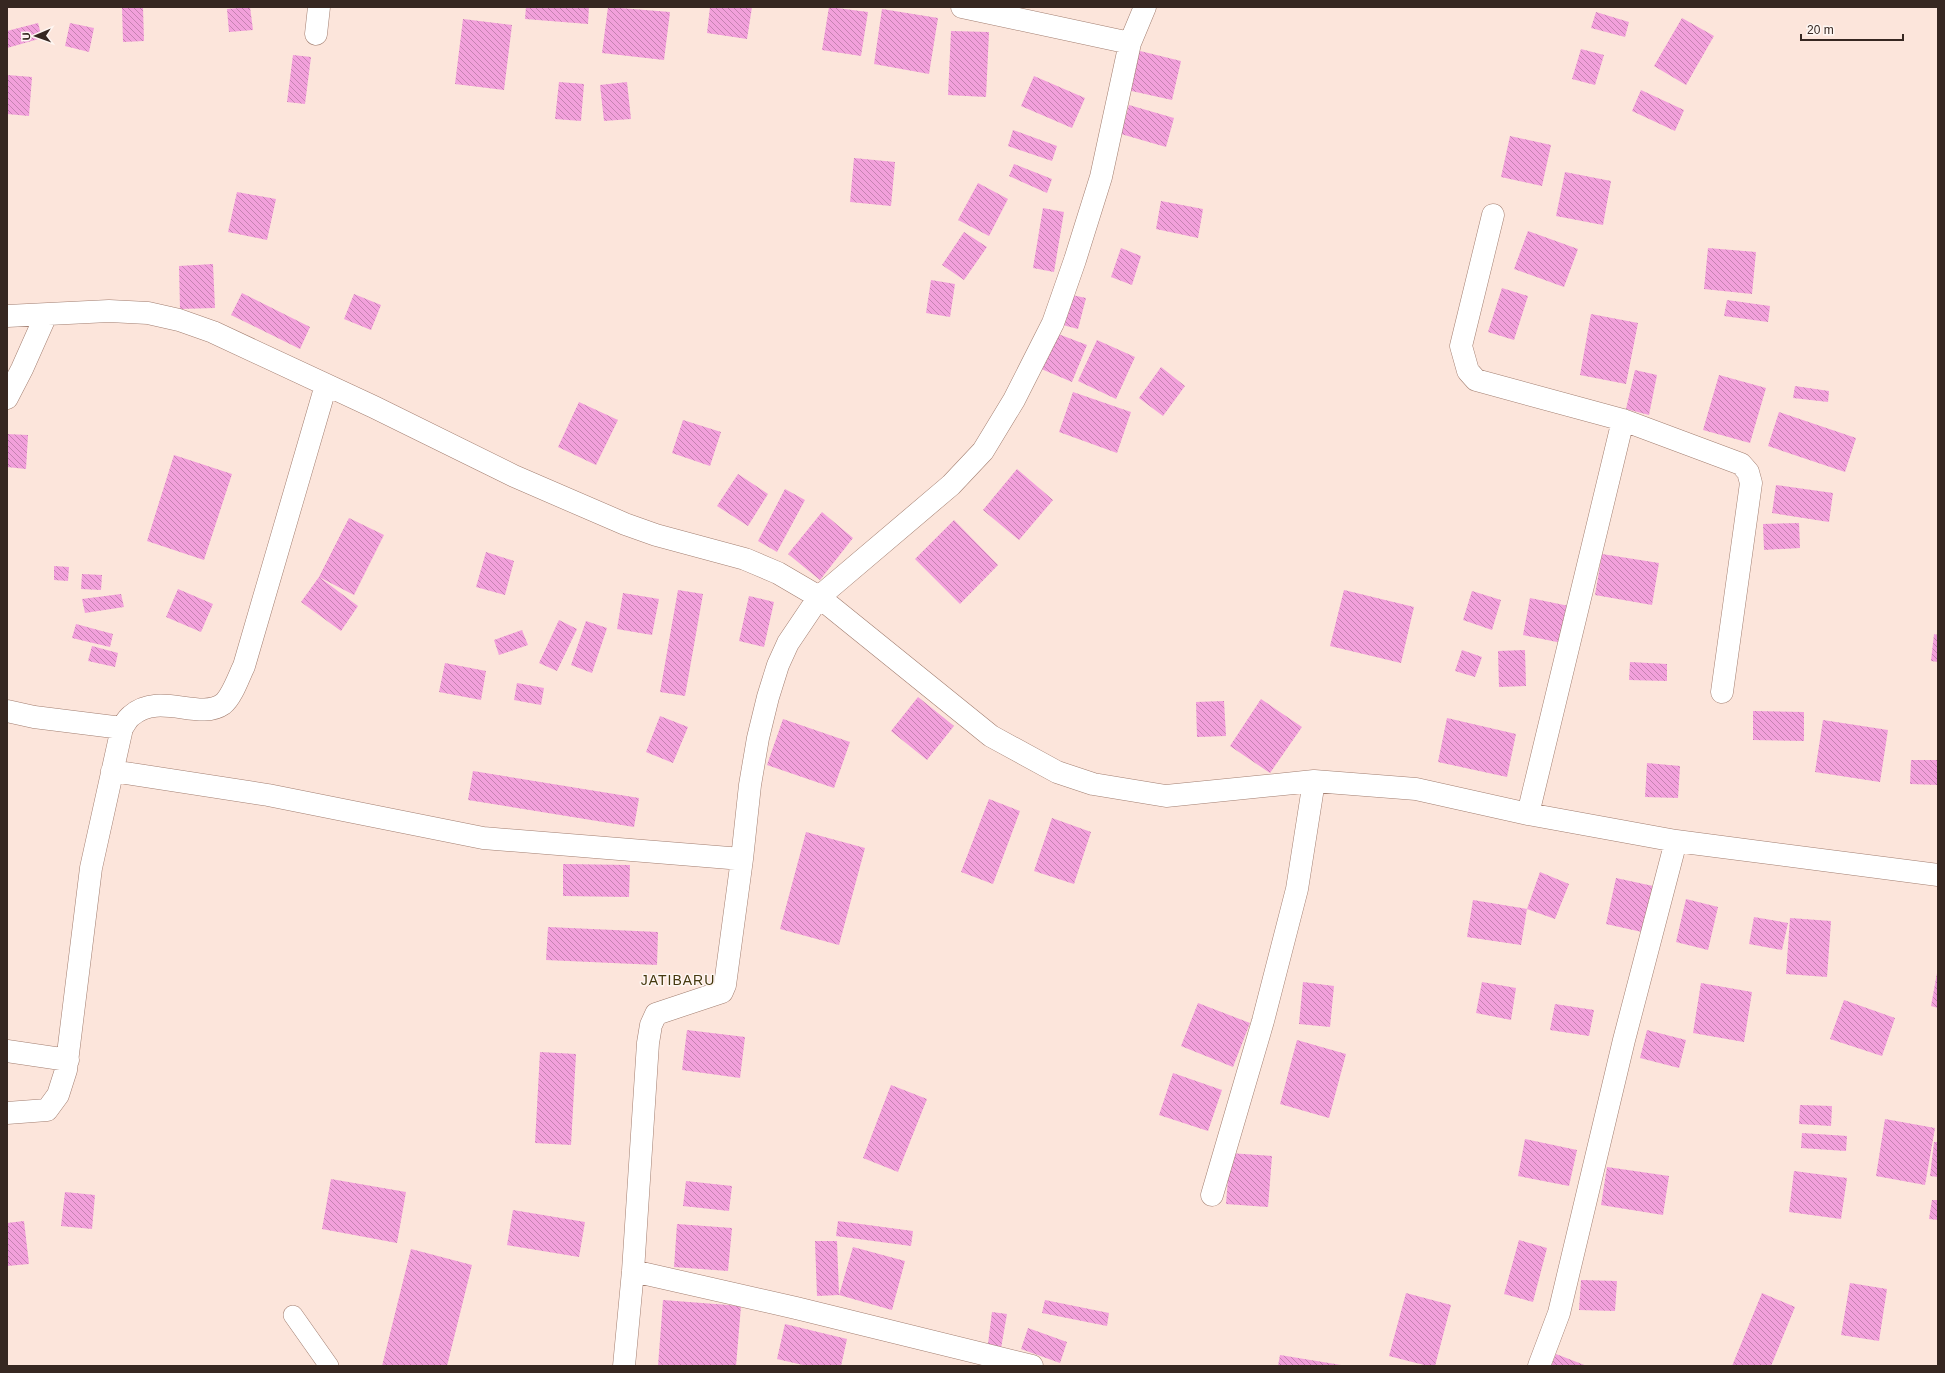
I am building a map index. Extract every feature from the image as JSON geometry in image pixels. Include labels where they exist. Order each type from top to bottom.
[{"type":"street","points":[[316,34],[319,7]]},
{"type":"street","points":[[962,7],[1130,44]]},
{"type":"street","points":[[624,1366],[633,1271],[648,1043],[651,1025],[656,1014],[722,992],[725,985],[742,859],[750,785],[758,738],[778,665],[788,643],[819,597],[951,485],[983,451],[1014,400],[1053,323],[1075,260],[1100,177],[1130,44],[1145,7]]},
{"type":"street","points":[[1493,215],[1461,346],[1468,371],[1476,380],[1624,420],[1741,464],[1748,472],[1751,483],[1722,692]]},
{"type":"street","points":[[7,316],[109,311],[148,313],[179,320],[213,332],[514,476],[624,524],[656,535],[745,559],[778,573],[819,597],[991,736],[1057,772],[1093,784],[1166,796],[1314,781],[1416,789],[1528,814],[1676,841],[1938,875]]},
{"type":"street","points":[[7,398],[22,369],[46,315]]},
{"type":"street","points":[[7,1113],[47,1110],[58,1095],[68,1060],[91,868],[122,728],[131,715],[151,705],[162,704],[207,709],[223,704],[234,687],[244,666],[326,385]]},
{"type":"street","points":[[1528,814],[1624,420]]},
{"type":"street","points":[[7,711],[34,717],[122,728]]},
{"type":"street","points":[[112,772],[268,795],[483,838],[742,859]]},
{"type":"street","points":[[1212,1195],[1263,1021],[1297,889],[1314,781]]},
{"type":"street","points":[[1539,1366],[1559,1313],[1624,1040],[1676,841]]},
{"type":"street","points":[[7,1051],[68,1060]]},
{"type":"street","points":[[633,1271],[1032,1366]]},
{"type":"lane","points":[[293,1315],[329,1366]]},
{"type":"building","points":[[122,7],[143,7],[144,41],[123,42]]},
{"type":"building","points":[[250,7],[253,30],[229,32],[227,9]]},
{"type":"building","points":[[526,7],[589,7],[588,24],[525,19]]},
{"type":"building","points":[[608,7],[670,12],[664,60],[602,53]]},
{"type":"building","points":[[710,7],[752,7],[747,39],[707,33]]},
{"type":"building","points":[[829,7],[868,12],[861,56],[822,50]]},
{"type":"building","points":[[882,9],[938,18],[929,74],[874,64]]},
{"type":"building","points":[[1596,12],[1629,22],[1625,37],[1591,28]]},
{"type":"building","points":[[1682,18],[1714,36],[1686,85],[1654,66]]},
{"type":"building","points":[[463,19],[512,25],[504,90],[455,84]]},
{"type":"building","points":[[38,23],[42,38],[7,48],[7,31]]},
{"type":"building","points":[[70,23],[94,28],[89,52],[65,46]]},
{"type":"building","points":[[951,31],[989,32],[986,97],[948,95]]},
{"type":"building","points":[[1581,49],[1604,55],[1595,85],[1572,79]]},
{"type":"building","points":[[1136,50],[1181,61],[1172,100],[1127,90]]},
{"type":"building","points":[[293,55],[311,57],[305,104],[287,102]]},
{"type":"building","points":[[7,75],[32,77],[29,116],[7,114]]},
{"type":"building","points":[[1034,76],[1085,98],[1072,128],[1021,106]]},
{"type":"building","points":[[559,82],[584,84],[581,121],[555,119]]},
{"type":"building","points":[[627,82],[631,119],[604,121],[600,85]]},
{"type":"building","points":[[1641,90],[1684,110],[1675,131],[1632,111]]},
{"type":"building","points":[[1129,105],[1174,118],[1166,147],[1121,134]]},
{"type":"building","points":[[1013,130],[1057,146],[1052,161],[1008,146]]},
{"type":"building","points":[[1510,136],[1551,145],[1542,186],[1501,177]]},
{"type":"building","points":[[854,158],[895,162],[891,206],[850,202]]},
{"type":"building","points":[[1014,164],[1052,179],[1047,193],[1009,176]]},
{"type":"building","points":[[1565,172],[1611,181],[1603,225],[1556,216]]},
{"type":"building","points":[[978,183],[1008,199],[989,236],[958,220]]},
{"type":"building","points":[[237,192],[276,199],[267,240],[228,232]]},
{"type":"building","points":[[1161,201],[1203,209],[1198,238],[1156,229]]},
{"type":"building","points":[[1043,208],[1064,212],[1054,272],[1033,268]]},
{"type":"building","points":[[1528,231],[1578,249],[1564,287],[1514,269]]},
{"type":"building","points":[[964,232],[987,247],[964,280],[942,265]]},
{"type":"building","points":[[1121,248],[1141,256],[1132,285],[1111,277]]},
{"type":"building","points":[[1708,248],[1756,252],[1752,294],[1704,289]]},
{"type":"building","points":[[213,264],[215,308],[180,309],[179,266]]},
{"type":"building","points":[[931,280],[955,284],[950,317],[926,313]]},
{"type":"building","points":[[1502,288],[1528,296],[1514,340],[1488,332]]},
{"type":"building","points":[[242,293],[310,327],[300,349],[231,315]]},
{"type":"building","points":[[354,294],[381,305],[371,330],[344,319]]},
{"type":"building","points":[[1067,294],[1086,298],[1078,329],[1059,324]]},
{"type":"building","points":[[1727,300],[1770,306],[1768,322],[1724,316]]},
{"type":"building","points":[[1591,314],[1638,323],[1626,384],[1580,375]]},
{"type":"building","points":[[1053,332],[1087,345],[1072,382],[1039,368]]},
{"type":"building","points":[[1097,340],[1135,357],[1116,399],[1078,381]]},
{"type":"building","points":[[1161,367],[1185,386],[1163,416],[1139,398]]},
{"type":"building","points":[[1635,370],[1657,375],[1649,415],[1626,409]]},
{"type":"building","points":[[1719,375],[1766,388],[1750,443],[1703,430]]},
{"type":"building","points":[[1795,386],[1829,391],[1828,402],[1793,398]]},
{"type":"building","points":[[1073,392],[1131,412],[1117,453],[1059,432]]},
{"type":"building","points":[[579,402],[618,420],[596,465],[558,447]]},
{"type":"building","points":[[1779,412],[1856,438],[1845,472],[1768,446]]},
{"type":"building","points":[[683,420],[721,432],[710,466],[672,453]]},
{"type":"building","points":[[7,434],[28,435],[26,469],[7,467]]},
{"type":"building","points":[[174,455],[232,474],[204,560],[147,541]]},
{"type":"building","points":[[1017,469],[1053,500],[1019,540],[983,510]]},
{"type":"building","points":[[738,474],[768,494],[748,526],[717,506]]},
{"type":"building","points":[[1776,485],[1833,493],[1829,522],[1772,513]]},
{"type":"building","points":[[785,489],[805,500],[777,552],[758,541]]},
{"type":"building","points":[[822,512],[853,538],[820,580],[788,554]]},
{"type":"building","points":[[349,518],[384,535],[354,595],[319,577]]},
{"type":"building","points":[[954,520],[998,565],[960,604],[915,559]]},
{"type":"building","points":[[1799,523],[1800,548],[1764,550],[1763,524]]},
{"type":"building","points":[[486,552],[514,561],[505,595],[476,587]]},
{"type":"building","points":[[1602,554],[1659,563],[1652,605],[1595,595]]},
{"type":"building","points":[[54,566],[69,567],[68,581],[54,580]]},
{"type":"building","points":[[82,574],[102,575],[101,590],[81,589]]},
{"type":"building","points":[[319,577],[358,606],[341,631],[301,602]]},
{"type":"building","points":[[178,589],[213,604],[201,632],[166,617]]},
{"type":"building","points":[[678,590],[703,594],[685,696],[660,692]]},
{"type":"building","points":[[1344,590],[1414,607],[1401,663],[1330,646]]},
{"type":"building","points":[[1472,591],[1501,600],[1492,630],[1463,620]]},
{"type":"building","points":[[623,593],[659,599],[652,635],[617,629]]},
{"type":"building","points":[[121,594],[124,607],[85,613],[82,599]]},
{"type":"building","points":[[749,596],[774,602],[764,647],[739,641]]},
{"type":"building","points":[[1530,598],[1569,606],[1562,643],[1523,635]]},
{"type":"building","points":[[559,620],[577,629],[557,671],[539,663]]},
{"type":"building","points":[[586,621],[607,628],[592,673],[571,665]]},
{"type":"building","points":[[76,624],[113,634],[110,647],[72,638]]},
{"type":"building","points":[[522,630],[528,645],[499,655],[494,640]]},
{"type":"building","points":[[1934,634],[1938,635],[1938,662],[1931,661]]},
{"type":"building","points":[[92,646],[118,653],[115,667],[88,661]]},
{"type":"building","points":[[1462,650],[1482,657],[1475,677],[1455,671]]},
{"type":"building","points":[[1525,650],[1526,686],[1499,687],[1498,651]]},
{"type":"building","points":[[1630,662],[1667,664],[1667,681],[1629,680]]},
{"type":"building","points":[[445,663],[486,671],[481,700],[439,692]]},
{"type":"building","points":[[517,683],[544,688],[541,705],[514,700]]},
{"type":"building","points":[[918,697],[954,726],[927,760],[891,731]]},
{"type":"building","points":[[1261,699],[1302,727],[1270,773],[1230,746]]},
{"type":"building","points":[[1224,701],[1226,736],[1197,737],[1196,702]]},
{"type":"building","points":[[1753,711],[1804,712],[1804,741],[1753,740]]},
{"type":"building","points":[[660,716],[688,727],[673,763],[646,752]]},
{"type":"building","points":[[1447,718],[1516,734],[1507,777],[1438,762]]},
{"type":"building","points":[[783,719],[850,742],[834,788],[767,765]]},
{"type":"building","points":[[1823,720],[1888,730],[1880,782],[1815,772]]},
{"type":"building","points":[[1911,760],[1938,760],[1938,785],[1910,784]]},
{"type":"building","points":[[1647,763],[1680,766],[1678,798],[1645,797]]},
{"type":"building","points":[[473,771],[639,798],[634,827],[468,800]]},
{"type":"building","points":[[989,799],[1020,811],[993,884],[961,872]]},
{"type":"building","points":[[1052,818],[1091,832],[1074,884],[1034,871]]},
{"type":"building","points":[[806,832],[865,848],[839,945],[780,929]]},
{"type":"building","points":[[563,864],[630,865],[629,897],[563,896]]},
{"type":"building","points":[[1540,872],[1569,884],[1555,919],[1527,909]]},
{"type":"building","points":[[1616,878],[1653,886],[1642,932],[1606,924]]},
{"type":"building","points":[[1686,899],[1718,907],[1708,950],[1676,942]]},
{"type":"building","points":[[1473,900],[1527,909],[1521,945],[1467,937]]},
{"type":"building","points":[[1754,917],[1788,923],[1782,950],[1749,944]]},
{"type":"building","points":[[1790,918],[1831,921],[1827,977],[1786,974]]},
{"type":"building","points":[[548,927],[658,932],[657,965],[546,960]]},
{"type":"building","points":[[1938,973],[1938,1008],[1931,1006]]},
{"type":"building","points":[[1303,982],[1334,986],[1330,1027],[1299,1024]]},
{"type":"building","points":[[1482,982],[1516,988],[1511,1020],[1476,1013]]},
{"type":"building","points":[[1701,983],[1752,992],[1744,1042],[1693,1033]]},
{"type":"building","points":[[1844,1000],[1895,1018],[1882,1056],[1830,1039]]},
{"type":"building","points":[[1198,1003],[1250,1023],[1233,1067],[1181,1046]]},
{"type":"building","points":[[1555,1004],[1594,1010],[1589,1036],[1550,1030]]},
{"type":"building","points":[[687,1030],[745,1037],[740,1078],[682,1070]]},
{"type":"building","points":[[1647,1030],[1686,1040],[1679,1068],[1640,1058]]},
{"type":"building","points":[[1297,1040],[1346,1054],[1329,1118],[1280,1104]]},
{"type":"building","points":[[540,1052],[576,1054],[571,1145],[535,1143]]},
{"type":"building","points":[[1173,1073],[1222,1090],[1208,1131],[1159,1115]]},
{"type":"building","points":[[891,1085],[927,1099],[898,1172],[863,1158]]},
{"type":"building","points":[[1800,1105],[1832,1106],[1831,1126],[1799,1124]]},
{"type":"building","points":[[1885,1119],[1935,1128],[1925,1185],[1876,1176]]},
{"type":"building","points":[[1802,1133],[1847,1136],[1846,1151],[1801,1148]]},
{"type":"building","points":[[1525,1139],[1577,1150],[1569,1186],[1518,1176]]},
{"type":"building","points":[[1934,1142],[1938,1142],[1938,1177],[1930,1176]]},
{"type":"building","points":[[1230,1153],[1272,1156],[1268,1207],[1226,1204]]},
{"type":"building","points":[[1607,1167],[1669,1176],[1663,1215],[1601,1205]]},
{"type":"building","points":[[1794,1171],[1847,1178],[1841,1219],[1789,1212]]},
{"type":"building","points":[[331,1179],[406,1192],[397,1243],[322,1229]]},
{"type":"building","points":[[686,1181],[732,1186],[729,1211],[683,1206]]},
{"type":"building","points":[[65,1192],[95,1195],[92,1229],[61,1226]]},
{"type":"building","points":[[1932,1200],[1938,1200],[1938,1220],[1929,1219]]},
{"type":"building","points":[[513,1210],[585,1222],[579,1257],[507,1245]]},
{"type":"building","points":[[24,1221],[29,1264],[7,1266],[7,1223]]},
{"type":"building","points":[[838,1221],[913,1231],[911,1246],[836,1236]]},
{"type":"building","points":[[677,1224],[732,1228],[728,1271],[674,1267]]},
{"type":"building","points":[[1519,1240],[1547,1248],[1533,1302],[1504,1294]]},
{"type":"building","points":[[815,1241],[837,1241],[839,1295],[817,1296]]},
{"type":"building","points":[[853,1247],[905,1261],[892,1310],[839,1295]]},
{"type":"building","points":[[411,1249],[472,1265],[447,1366],[382,1366]]},
{"type":"building","points":[[1581,1280],[1617,1281],[1615,1311],[1579,1310]]},
{"type":"building","points":[[1850,1283],[1887,1289],[1879,1341],[1841,1335]]},
{"type":"building","points":[[1406,1293],[1451,1305],[1435,1366],[1428,1366],[1389,1356]]},
{"type":"building","points":[[1762,1293],[1795,1307],[1771,1366],[1732,1366]]},
{"type":"building","points":[[663,1300],[741,1306],[736,1366],[658,1366]]},
{"type":"building","points":[[1045,1300],[1109,1313],[1107,1326],[1042,1313]]},
{"type":"building","points":[[992,1312],[1007,1314],[1000,1354],[987,1352]]},
{"type":"building","points":[[785,1324],[847,1339],[841,1366],[807,1366],[777,1359]]},
{"type":"building","points":[[1028,1328],[1067,1342],[1060,1363],[1021,1349]]},
{"type":"building","points":[[1556,1354],[1587,1366],[1551,1366]]},
{"type":"building","points":[[1280,1355],[1341,1365],[1341,1366],[1278,1366]]},
{"type":"district","name":"JATIBARU","points":[[678,980]]}]
